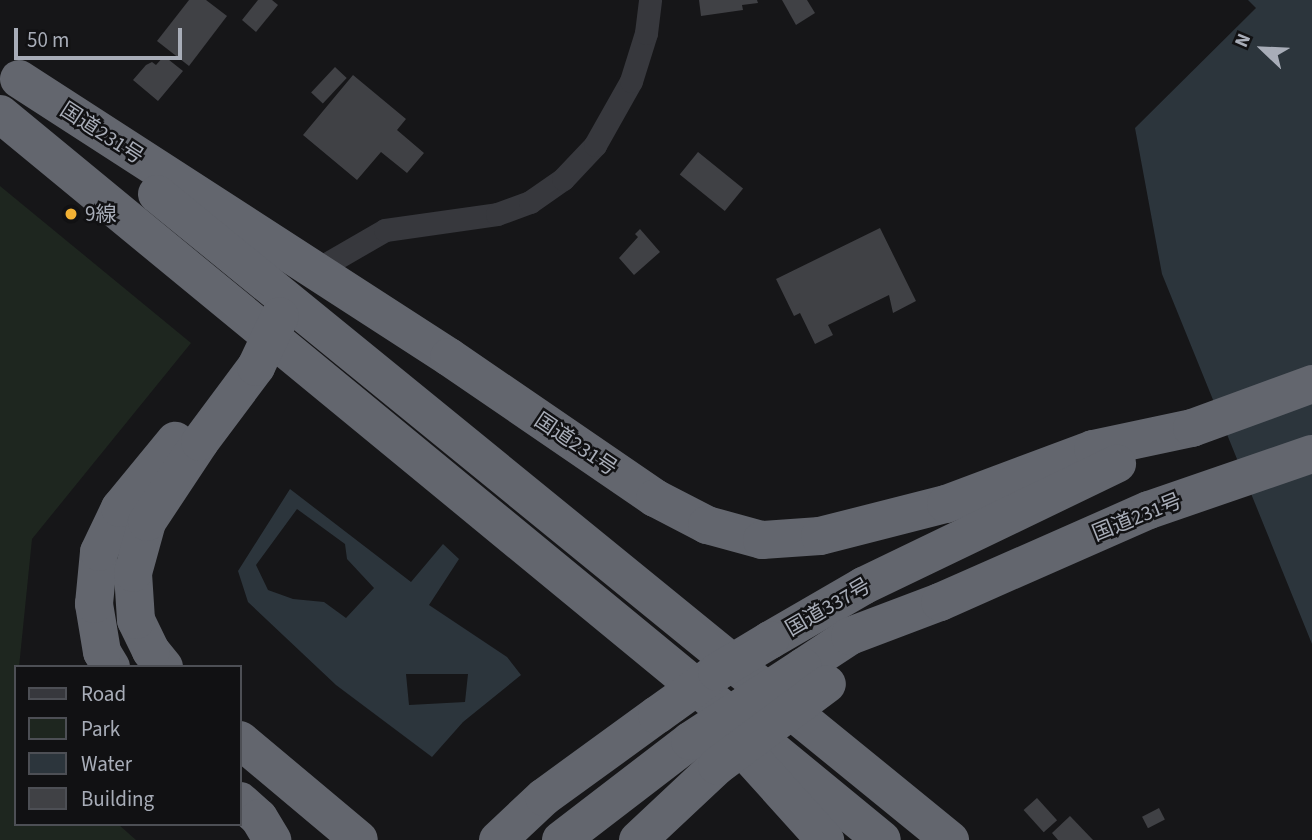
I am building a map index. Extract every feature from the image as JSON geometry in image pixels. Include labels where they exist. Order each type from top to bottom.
[{"type":"highway","name":"国道231号","points":[[9,72],[449,357],[655,498],[706,525],[762,540],[820,536],[934,507],[1093,449],[1196,427]]},
{"type":"highway","name":"国道231号","points":[[9,72],[287,303],[950,840]]},
{"type":"highway","points":[[0,114],[882,840]]},
{"type":"highway","points":[[162,665],[151,651],[136,620],[133,573],[147,522],[200,442],[256,367],[287,303],[314,271]]},
{"type":"highway","points":[[110,665],[102,652],[94,604],[99,552],[120,508],[241,360],[269,337]]},
{"type":"highway","points":[[1196,427],[1312,384]]},
{"type":"highway","name":"国道337号","points":[[498,840],[544,797],[717,672],[770,640],[863,586],[1196,427]]},
{"type":"highway","name":"国道231号","points":[[703,753],[815,676],[940,602],[1149,510],[1312,454]]},
{"type":"highway","points":[[648,649],[825,840]]},
{"type":"highway","points":[[242,742],[359,840]]},
{"type":"highway","points":[[561,840],[703,753]]},
{"type":"highway","points":[[638,840],[703,753]]},
{"type":"highway","points":[[242,802],[259,818],[272,840]]},
{"type":"street","points":[[314,271],[385,230],[497,215],[530,202],[563,179],[595,145],[631,81],[646,33],[650,0]]},
{"type":"green space","points":[[0,186],[191,343],[32,539],[19,665],[14,665],[14,826],[120,826],[136,840],[0,840]]},
{"type":"water","points":[[1248,0],[1312,0],[1312,644],[1162,274],[1135,128],[1256,8]]},
{"type":"water","points":[[290,489],[411,582],[443,544],[459,559],[429,605],[507,657],[521,675],[463,722],[432,757],[336,685],[248,602],[238,571]],"holes":[[[297,509],[345,544],[347,559],[374,588],[346,618],[324,602],[293,599],[268,590],[256,565]],[[406,674],[468,674],[465,702],[409,705]]]},
{"type":"building","points":[[189,0],[206,0],[227,16],[189,66],[157,41]]},
{"type":"building","points":[[258,0],[272,0],[278,5],[256,32],[242,20]]},
{"type":"building","points":[[699,0],[757,0],[758,3],[742,5],[743,10],[701,16]]},
{"type":"building","points":[[782,0],[807,0],[815,13],[796,25]]},
{"type":"building","points":[[164,56],[183,71],[158,101],[133,80],[146,65],[152,62],[156,65]]},
{"type":"building","points":[[335,67],[347,78],[323,104],[311,93]]},
{"type":"building","points":[[353,75],[406,119],[397,130],[424,153],[407,173],[381,152],[357,180],[303,135]]},
{"type":"building","points":[[698,152],[743,189],[725,211],[680,175]]},
{"type":"building","points":[[880,228],[916,301],[893,313],[889,295],[828,325],[833,335],[815,344],[800,313],[794,316],[776,279]]},
{"type":"building","points":[[640,229],[660,252],[634,275],[619,258],[638,237],[635,234]]},
{"type":"building","points":[[1037,798],[1057,820],[1044,832],[1024,810]]},
{"type":"building","points":[[1159,808],[1165,820],[1148,828],[1142,817]]},
{"type":"building","points":[[1070,816],[1093,840],[1058,840],[1052,833]]},
{"type":"place","name":"9線","points":[[71,214]]}]
